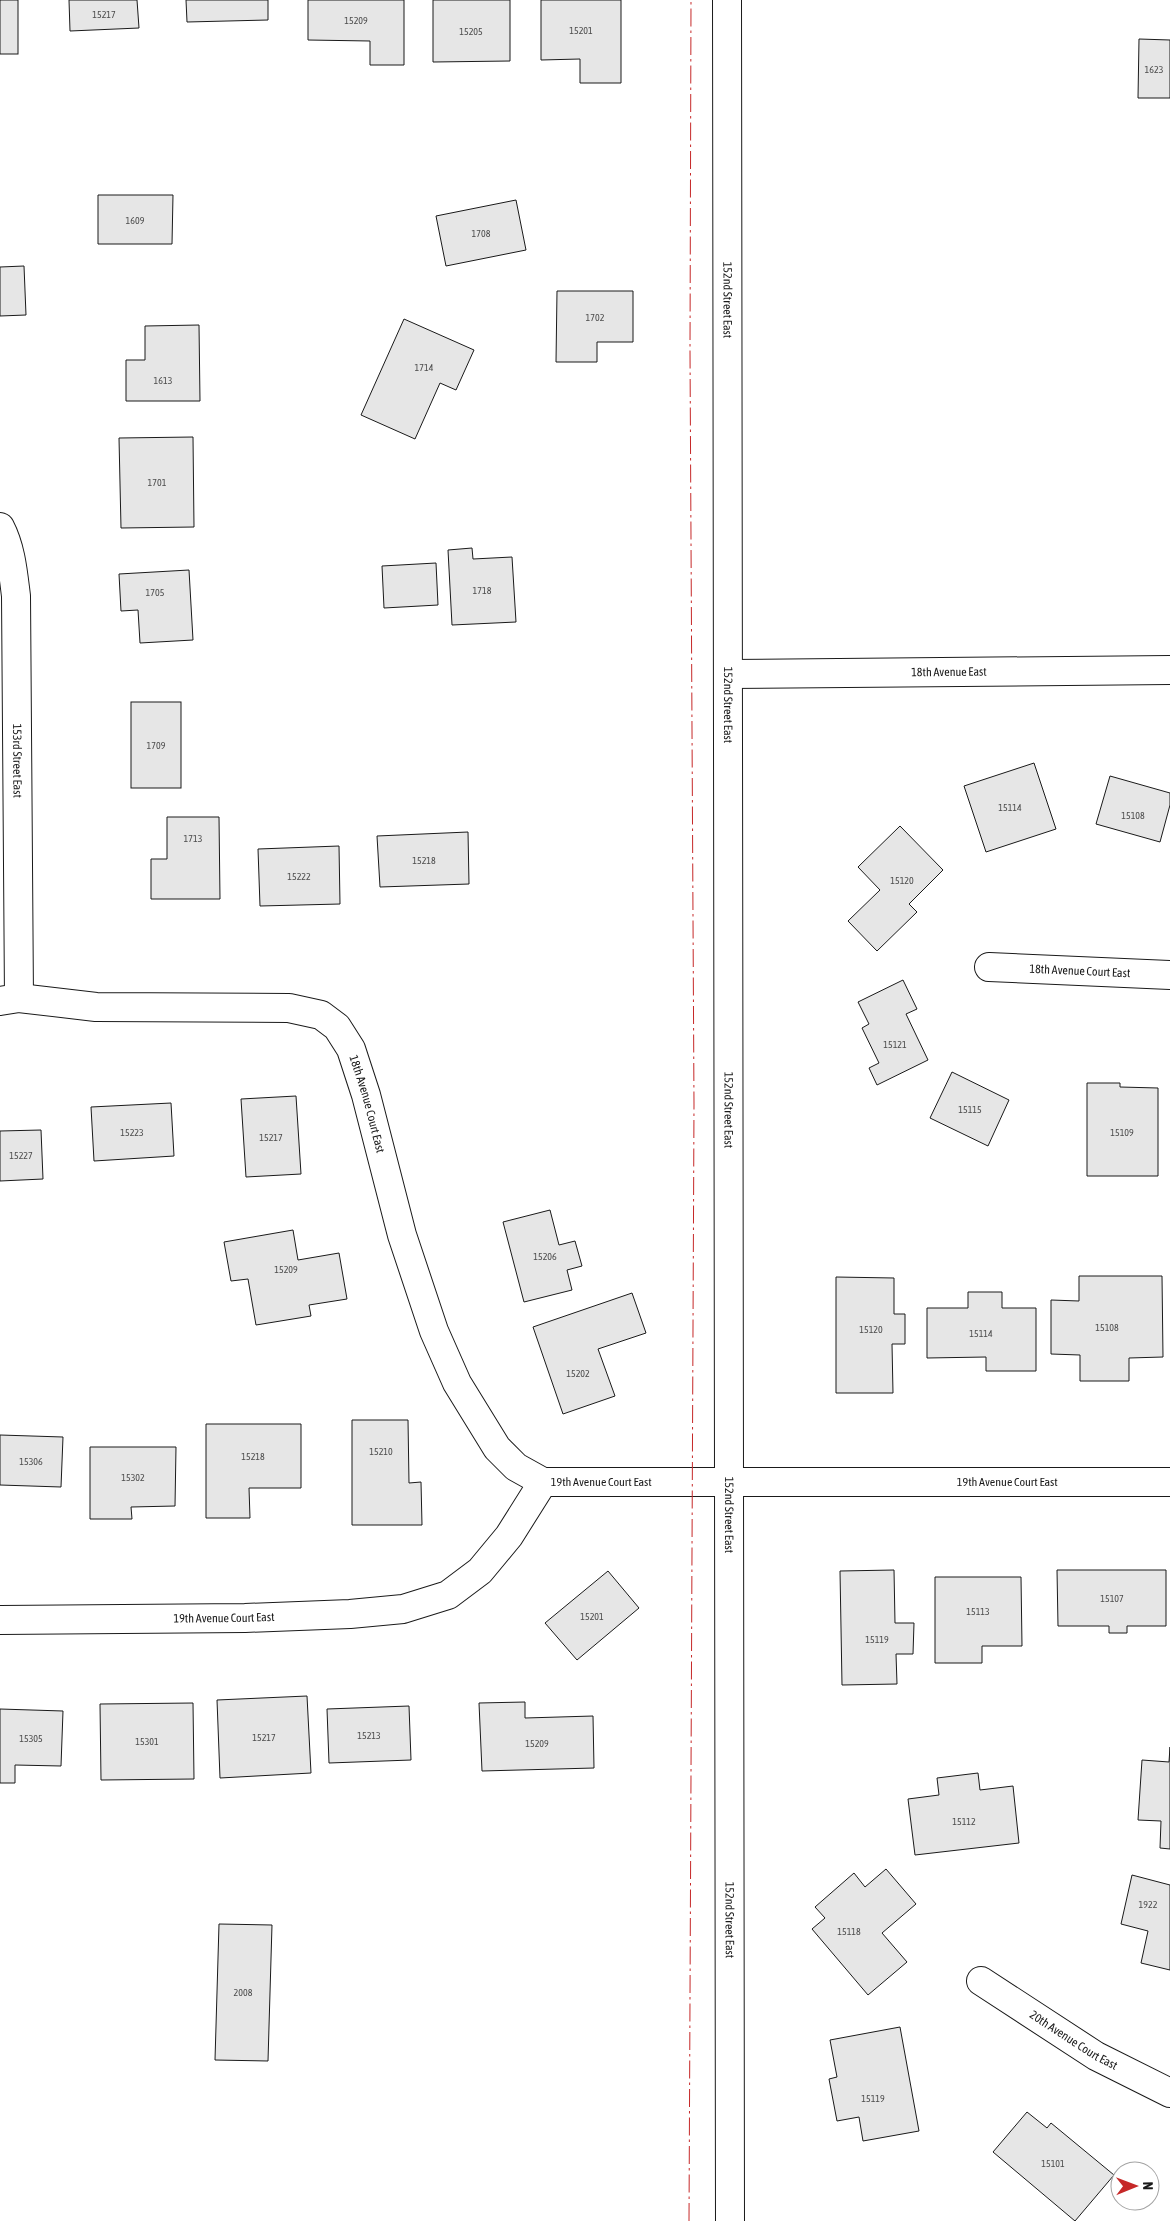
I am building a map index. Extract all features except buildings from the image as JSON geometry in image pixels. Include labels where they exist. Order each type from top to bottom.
[{"type":"street","name":"152nd Street East","points":[[727,0],[730,2221]]},
{"type":"street","name":"153rd Street East","points":[[0,528],[5,537],[12,563],[16,596],[9,1000]]},
{"type":"street","name":"18th Avenue East","points":[[728,674],[1170,670]]},
{"type":"street","name":"18th Avenue Court East","points":[[989,967],[1170,975]]},
{"type":"street","name":"18th Avenue Court East","points":[[9,1000],[96,1007],[289,1008],[322,1015],[337,1027],[351,1049],[366,1095],[402,1235],[434,1331],[457,1384],[497,1448],[516,1467],[543,1482]]},
{"type":"street","name":"19th Avenue Court East","points":[[0,1620],[245,1618],[350,1614],[403,1609],[448,1595],[480,1571],[509,1536],[543,1482],[1170,1482]]},
{"type":"street","name":"20th Avenue Court East","points":[[981,1982],[1096,2056],[1170,2093]]},
{"type":"power","points":[[689,2221],[694,1105],[690,350],[691,0]]}]
